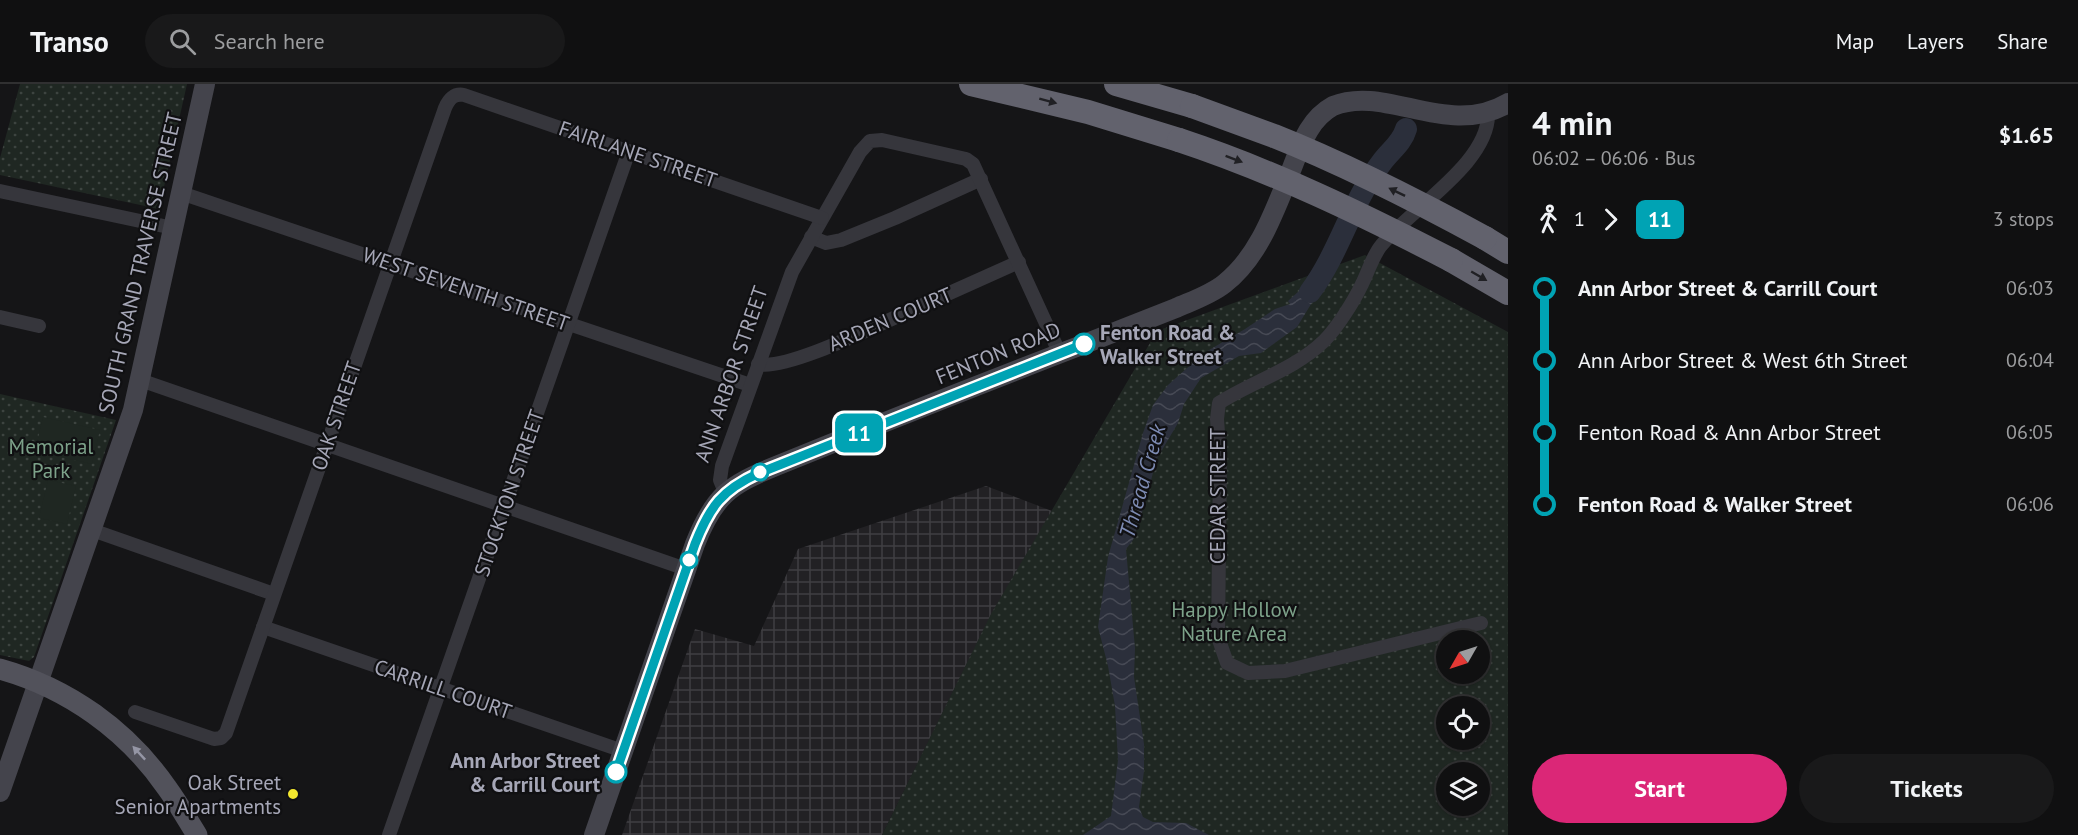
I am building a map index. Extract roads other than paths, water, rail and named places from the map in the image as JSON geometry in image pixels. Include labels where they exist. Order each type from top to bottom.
[{"type":"highway","points":[[971,84],[1057,104],[1235,159],[1390,228],[1508,293]]},
{"type":"highway","points":[[1116,84],[1192,106],[1277,137],[1404,195],[1508,252]]},
{"type":"main road","points":[[0,669],[39,682],[79,704],[125,738],[161,779],[197,835]]},
{"type":"street","name":"SOUTH GRAND TRAVERSE STREET","points":[[0,792],[130,420],[205,84]]},
{"type":"street","name":"FAIRLANE STREET","points":[[453,96],[458,94],[822,218]]},
{"type":"street","name":"OAK STREET","points":[[135,712],[217,740],[222,738],[227,730],[445,108],[453,96]]},
{"type":"street","name":"FENTON ROAD","points":[[725,492],[743,480],[767,469],[1060,354],[1218,288],[1232,278],[1263,235],[1306,133],[1316,118],[1342,101],[1361,98],[1381,99],[1456,115],[1488,112],[1508,104]]},
{"type":"street","name":"CEDAR STREET","points":[[1481,624],[1285,671],[1248,673],[1227,663],[1218,637],[1220,459],[1217,418],[1219,403],[1236,392],[1294,364],[1325,340],[1361,286],[1380,247],[1442,188],[1478,147],[1485,133],[1488,112]]},
{"type":"street","name":"ANN ARBOR STREET","points":[[594,835],[686,569],[706,517],[725,492],[720,480],[721,472],[788,281],[860,152],[870,141],[882,140],[966,159],[973,164],[981,179]]},
{"type":"street","name":"STOCKTON STREET","points":[[389,835],[629,151]]},
{"type":"street","points":[[811,237],[826,243],[841,240],[981,179],[1060,354]]},
{"type":"street","points":[[0,190],[173,228]]},
{"type":"street","name":"WEST SEVENTH STREET","points":[[181,194],[750,385]]},
{"type":"street","name":"ARDEN COURT","points":[[758,364],[768,365],[782,362],[828,346],[1019,262]]},
{"type":"street","points":[[0,316],[39,326]]},
{"type":"street","points":[[140,381],[686,569]]},
{"type":"street","points":[[92,530],[274,594]]},
{"type":"street","name":"CARRILL COURT","points":[[263,627],[623,752]]},
{"type":"water","points":[[1335,265],[1297,327],[1261,353],[1239,356],[1201,378],[1184,404],[1178,423],[1156,460],[1133,540],[1126,549],[1135,648],[1134,677],[1144,744],[1144,771],[1139,807],[1143,817],[1153,822],[1186,823],[1209,835],[1083,835],[1111,816],[1118,760],[1115,706],[1098,627],[1108,557],[1153,405],[1168,385],[1204,353],[1275,309],[1290,304],[1288,301],[1310,281],[1313,274]]},
{"type":"waterway","name":"Thread Creek","points":[[1310,292],[1330,260],[1371,177],[1399,142],[1406,129]]},
{"type":"place","name":"Fenton Road & Walker Street","points":[[1084,344]]},
{"type":"place","name":"Ann Arbor Street & Carrill Court","points":[[616,772]]},
{"type":"place","name":"Oak Street Senior Apartments","points":[[293,794]]},
{"type":"park label","name":"Memorial Park","points":[[51,458]]},
{"type":"park label","name":"Happy Hollow Nature Area","points":[[1234,621]]}]
